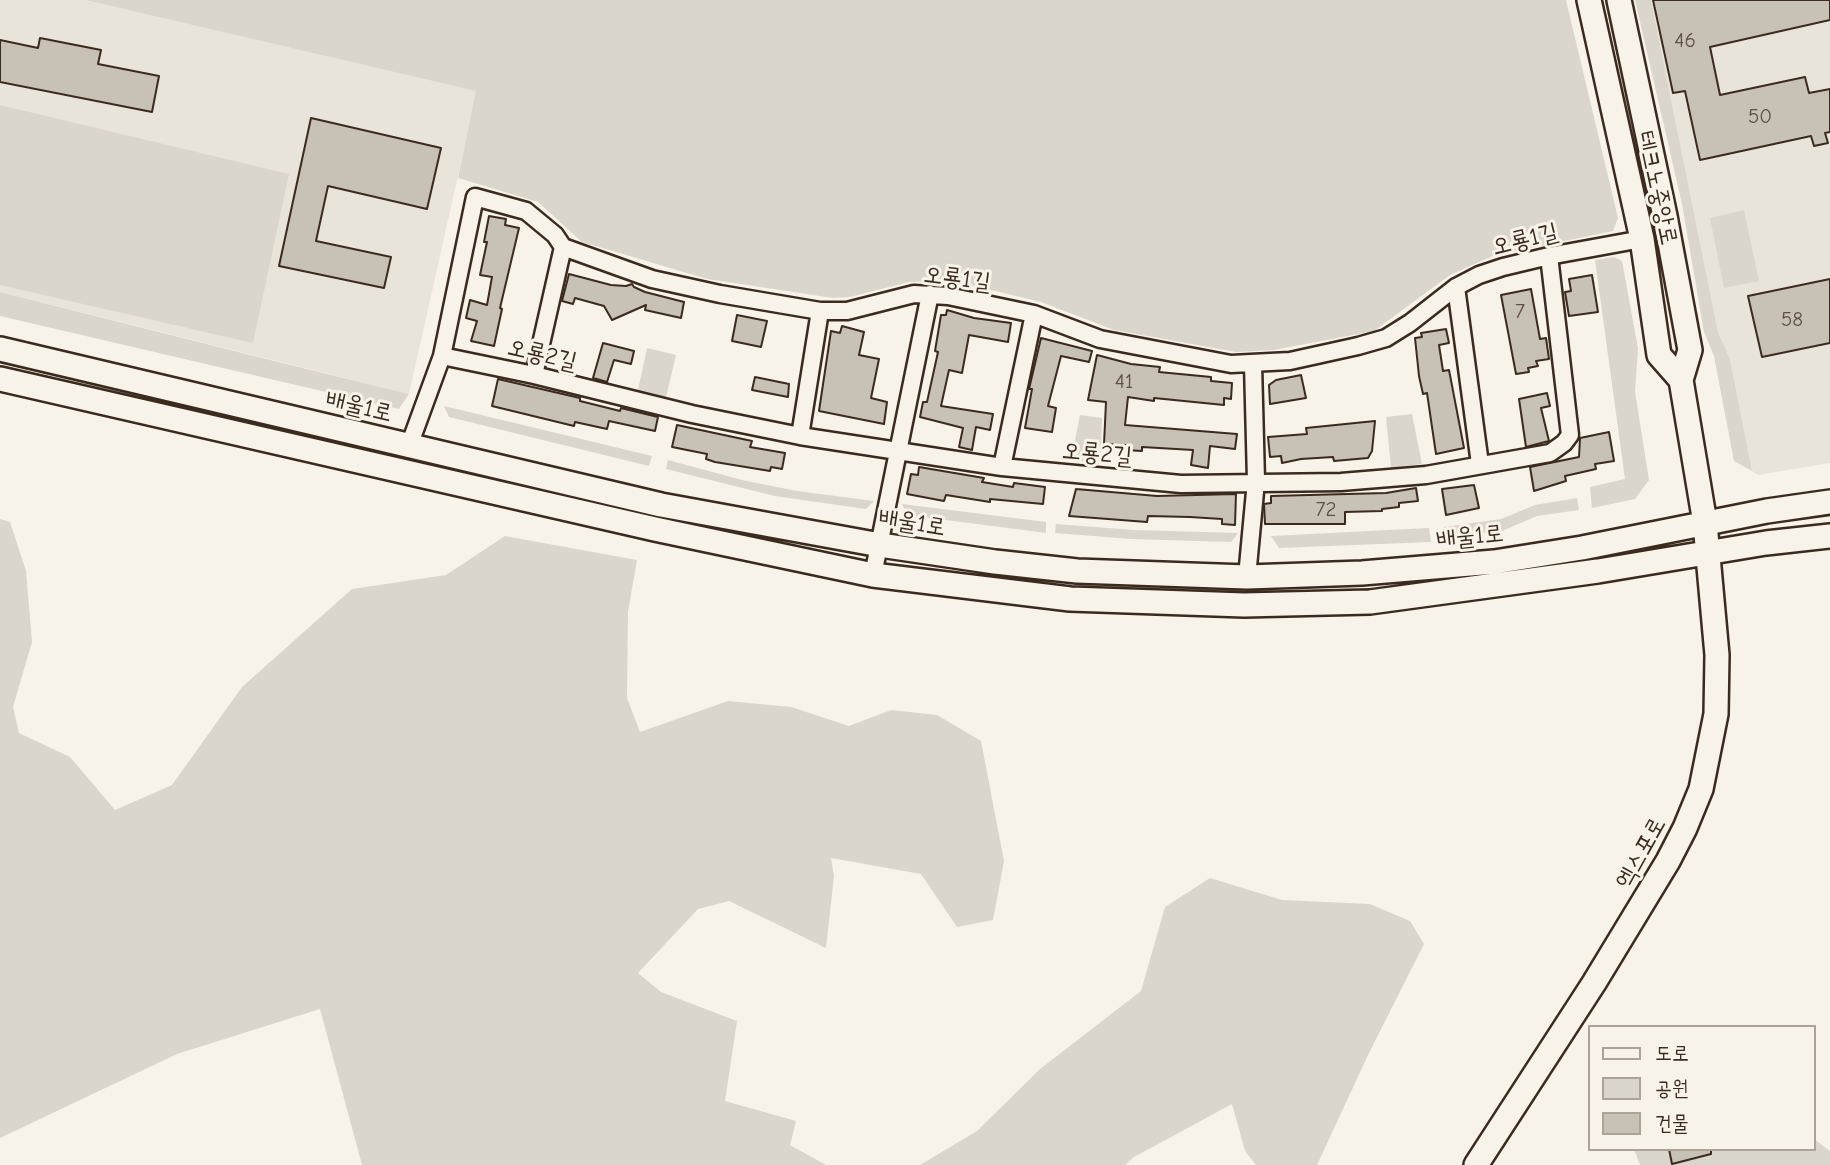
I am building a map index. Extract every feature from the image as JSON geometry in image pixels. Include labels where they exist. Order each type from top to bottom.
[{"type":"main road","name":"테크노중앙로","points":[[1589,0],[1642,239],[1659,355],[1681,380]]},
{"type":"main road","name":"테크노중앙로","points":[[1619,0],[1665,216],[1690,350],[1681,380],[1705,523]]},
{"type":"main road","name":"배울1로","points":[[0,349],[661,505],[880,545],[1077,571],[1247,577],[1362,573],[1494,562],[1830,502]]},
{"type":"main road","name":"배울1로","points":[[0,379],[627,523],[873,575],[1070,599],[1244,605],[1370,602],[1830,536]]},
{"type":"main road","name":"엑스포로","points":[[1476,1165],[1594,983],[1668,861],[1701,789],[1716,714],[1717,655],[1705,523]]},
{"type":"street","name":"오룡1길","points":[[408,446],[442,356],[475,197],[526,211],[555,235],[563,247],[652,279],[720,294],[820,311],[847,311],[914,294],[930,294],[1034,314],[1100,339],[1215,362],[1253,364],[1326,354],[1386,338],[1410,323],[1456,286],[1503,267],[1642,239]]},
{"type":"street","points":[[534,375],[563,247]]},
{"type":"street","name":"오룡2길","points":[[442,356],[800,436],[1002,467],[1181,484],[1341,482],[1426,475],[1550,453],[1570,435],[1549,256]]},
{"type":"street","points":[[1456,286],[1480,464]]},
{"type":"street","points":[[873,575],[930,294]]},
{"type":"street","points":[[800,436],[820,311]]},
{"type":"street","points":[[1002,467],[1034,314]]},
{"type":"street","points":[[1247,577],[1256,481],[1253,364]]},
{"type":"shaded area","points":[[0,0],[85,0],[477,91],[409,394],[0,292]]},
{"type":"shaded area","points":[[1651,0],[1830,0],[1830,463],[1758,475],[1752,471],[1730,359],[1718,332]]},
{"type":"green space","points":[[85,0],[1566,0],[1618,218],[1613,231],[1493,256],[1450,275],[1374,331],[1274,350],[1236,352],[1114,330],[1041,302],[954,281],[909,282],[850,297],[833,298],[707,279],[582,242],[538,202],[458,178],[476,91]]},
{"type":"green space","points":[[1635,0],[1651,0],[1718,332],[1730,359],[1752,471],[1734,461],[1714,356],[1704,332],[1682,204]]},
{"type":"green space","points":[[0,105],[289,174],[253,343],[0,285]]},
{"type":"green space","points":[[1744,210],[1759,281],[1724,288],[1710,218]]},
{"type":"green space","points":[[1614,257],[1622,261],[1638,348],[1635,392],[1649,480],[1635,499],[1592,508],[1590,487],[1625,479],[1595,260]]},
{"type":"green space","points":[[0,292],[409,394],[399,409],[0,316]]},
{"type":"green space","points":[[647,348],[676,355],[666,397],[638,390]]},
{"type":"green space","points":[[444,406],[652,456],[649,466],[449,417]]},
{"type":"green space","points":[[1412,414],[1422,464],[1391,468],[1386,417]]},
{"type":"green space","points":[[1080,415],[1102,418],[1100,464],[1071,460]]},
{"type":"green space","points":[[668,460],[742,480],[797,491],[874,501],[866,509],[775,496],[666,469]]},
{"type":"green space","points":[[1577,498],[1579,510],[1537,516],[1502,531],[1446,536],[1444,527],[1501,519],[1535,505]]},
{"type":"green space","points":[[902,504],[1046,522],[1046,533],[908,515]]},
{"type":"green space","points":[[0,519],[10,522],[26,571],[32,642],[13,707],[19,733],[70,757],[115,810],[172,785],[242,687],[352,589],[446,575],[505,536],[637,560],[628,612],[627,698],[640,732],[728,701],[791,707],[849,726],[891,710],[937,715],[981,741],[1004,861],[993,920],[957,927],[921,874],[831,858],[834,876],[826,948],[729,901],[698,909],[638,973],[661,992],[737,1021],[725,1101],[796,1121],[790,1145],[826,1165],[362,1165],[320,1009],[177,1054],[0,1138]]},
{"type":"green space","points":[[1056,524],[1134,530],[1238,533],[1231,542],[1131,539],[1055,533]]},
{"type":"green space","points":[[1429,528],[1431,542],[1279,548],[1271,536]]},
{"type":"green space","points":[[1210,878],[1282,900],[1370,904],[1410,921],[1424,944],[1317,1165],[1256,1165],[1245,1151],[1232,1104],[1134,1157],[1125,1165],[920,1165],[977,1131],[1040,1069],[1141,991],[1165,907]]},
{"type":"green space","points":[[1816,1140],[1830,1151],[1830,1165],[1640,1165],[1635,1151],[1816,1151]]},
{"type":"building","points":[[1653,0],[1830,0],[1830,20],[1710,47],[1720,95],[1805,77],[1809,93],[1830,89],[1830,132],[1825,133],[1828,143],[1814,146],[1811,136],[1700,160],[1685,91],[1673,93]]},
{"type":"building","points":[[40,38],[101,50],[98,64],[159,76],[152,112],[0,82],[0,40],[38,48]]},
{"type":"building","points":[[311,118],[441,148],[427,209],[328,186],[316,241],[391,257],[384,288],[279,266]]},
{"type":"building","points":[[489,216],[506,219],[505,225],[519,228],[494,346],[471,341],[477,321],[466,318],[470,300],[487,305],[492,277],[480,275]]},
{"type":"building","points":[[569,274],[611,285],[632,284],[645,292],[684,302],[681,318],[645,310],[646,305],[612,320],[604,306],[575,298],[573,304],[562,301]]},
{"type":"building","points":[[1592,275],[1598,312],[1569,316],[1565,292],[1571,291],[1569,279]]},
{"type":"building","points":[[1830,279],[1830,343],[1762,357],[1748,296]]},
{"type":"building","points":[[1531,289],[1540,339],[1546,338],[1549,359],[1536,361],[1538,366],[1528,368],[1529,372],[1516,374],[1501,295]]},
{"type":"building","points":[[947,310],[974,318],[1011,323],[1008,342],[969,335],[962,373],[949,370],[941,406],[993,414],[990,430],[976,427],[972,450],[959,447],[963,428],[920,417],[923,402],[927,402],[938,352],[935,351],[941,315],[946,315]]},
{"type":"building","points":[[737,315],[767,321],[761,347],[732,341]]},
{"type":"building","points":[[842,326],[864,332],[859,355],[879,359],[871,398],[887,402],[884,424],[819,411],[831,331],[840,333]]},
{"type":"building","points":[[1446,329],[1449,343],[1439,345],[1443,371],[1449,370],[1464,448],[1436,454],[1427,393],[1423,394],[1419,376],[1415,338],[1422,337],[1421,333]]},
{"type":"building","points":[[1041,338],[1092,351],[1089,362],[1061,356],[1048,406],[1056,408],[1052,432],[1025,428],[1032,389],[1029,389]]},
{"type":"building","points":[[603,343],[634,351],[631,364],[614,360],[607,382],[593,378]]},
{"type":"building","points":[[1097,355],[1131,364],[1160,367],[1159,372],[1211,377],[1211,381],[1232,383],[1231,399],[1224,398],[1224,405],[1128,397],[1125,425],[1237,434],[1235,449],[1210,446],[1208,468],[1191,465],[1193,450],[1142,447],[1142,451],[1125,450],[1126,445],[1104,444],[1106,402],[1088,400]]},
{"type":"building","points":[[1301,375],[1306,398],[1270,404],[1269,385],[1276,380]]},
{"type":"building","points":[[755,377],[789,384],[788,397],[752,390]]},
{"type":"building","points":[[498,379],[580,398],[580,401],[620,411],[621,408],[658,417],[655,431],[609,421],[607,429],[575,422],[574,426],[492,406]]},
{"type":"building","points":[[1547,393],[1550,406],[1541,408],[1549,441],[1526,447],[1519,399]]},
{"type":"building","points":[[1375,421],[1372,451],[1368,458],[1334,461],[1333,457],[1282,463],[1281,456],[1270,457],[1268,437],[1307,434],[1306,428]]},
{"type":"building","points":[[677,425],[752,441],[750,447],[785,453],[782,469],[771,467],[770,471],[715,462],[706,459],[707,454],[672,447]]},
{"type":"building","points":[[1609,432],[1614,461],[1595,464],[1596,469],[1565,476],[1566,481],[1534,491],[1530,467],[1579,457],[1580,438]]},
{"type":"building","points":[[919,467],[984,478],[982,482],[1013,487],[1014,483],[1045,487],[1043,504],[990,499],[990,502],[946,495],[944,501],[907,494],[911,474],[918,475]]},
{"type":"building","points":[[1474,485],[1479,508],[1446,515],[1442,489]]},
{"type":"building","points":[[1416,488],[1418,501],[1399,503],[1399,507],[1382,511],[1345,512],[1345,524],[1265,524],[1264,504],[1271,503],[1271,496],[1386,493]]},
{"type":"building","points":[[1076,489],[1157,496],[1236,494],[1235,525],[1222,524],[1222,519],[1190,517],[1148,516],[1147,522],[1069,516]]},
{"type":"building","points":[[1669,1151],[1711,1151],[1711,1154],[1672,1164]]}]
